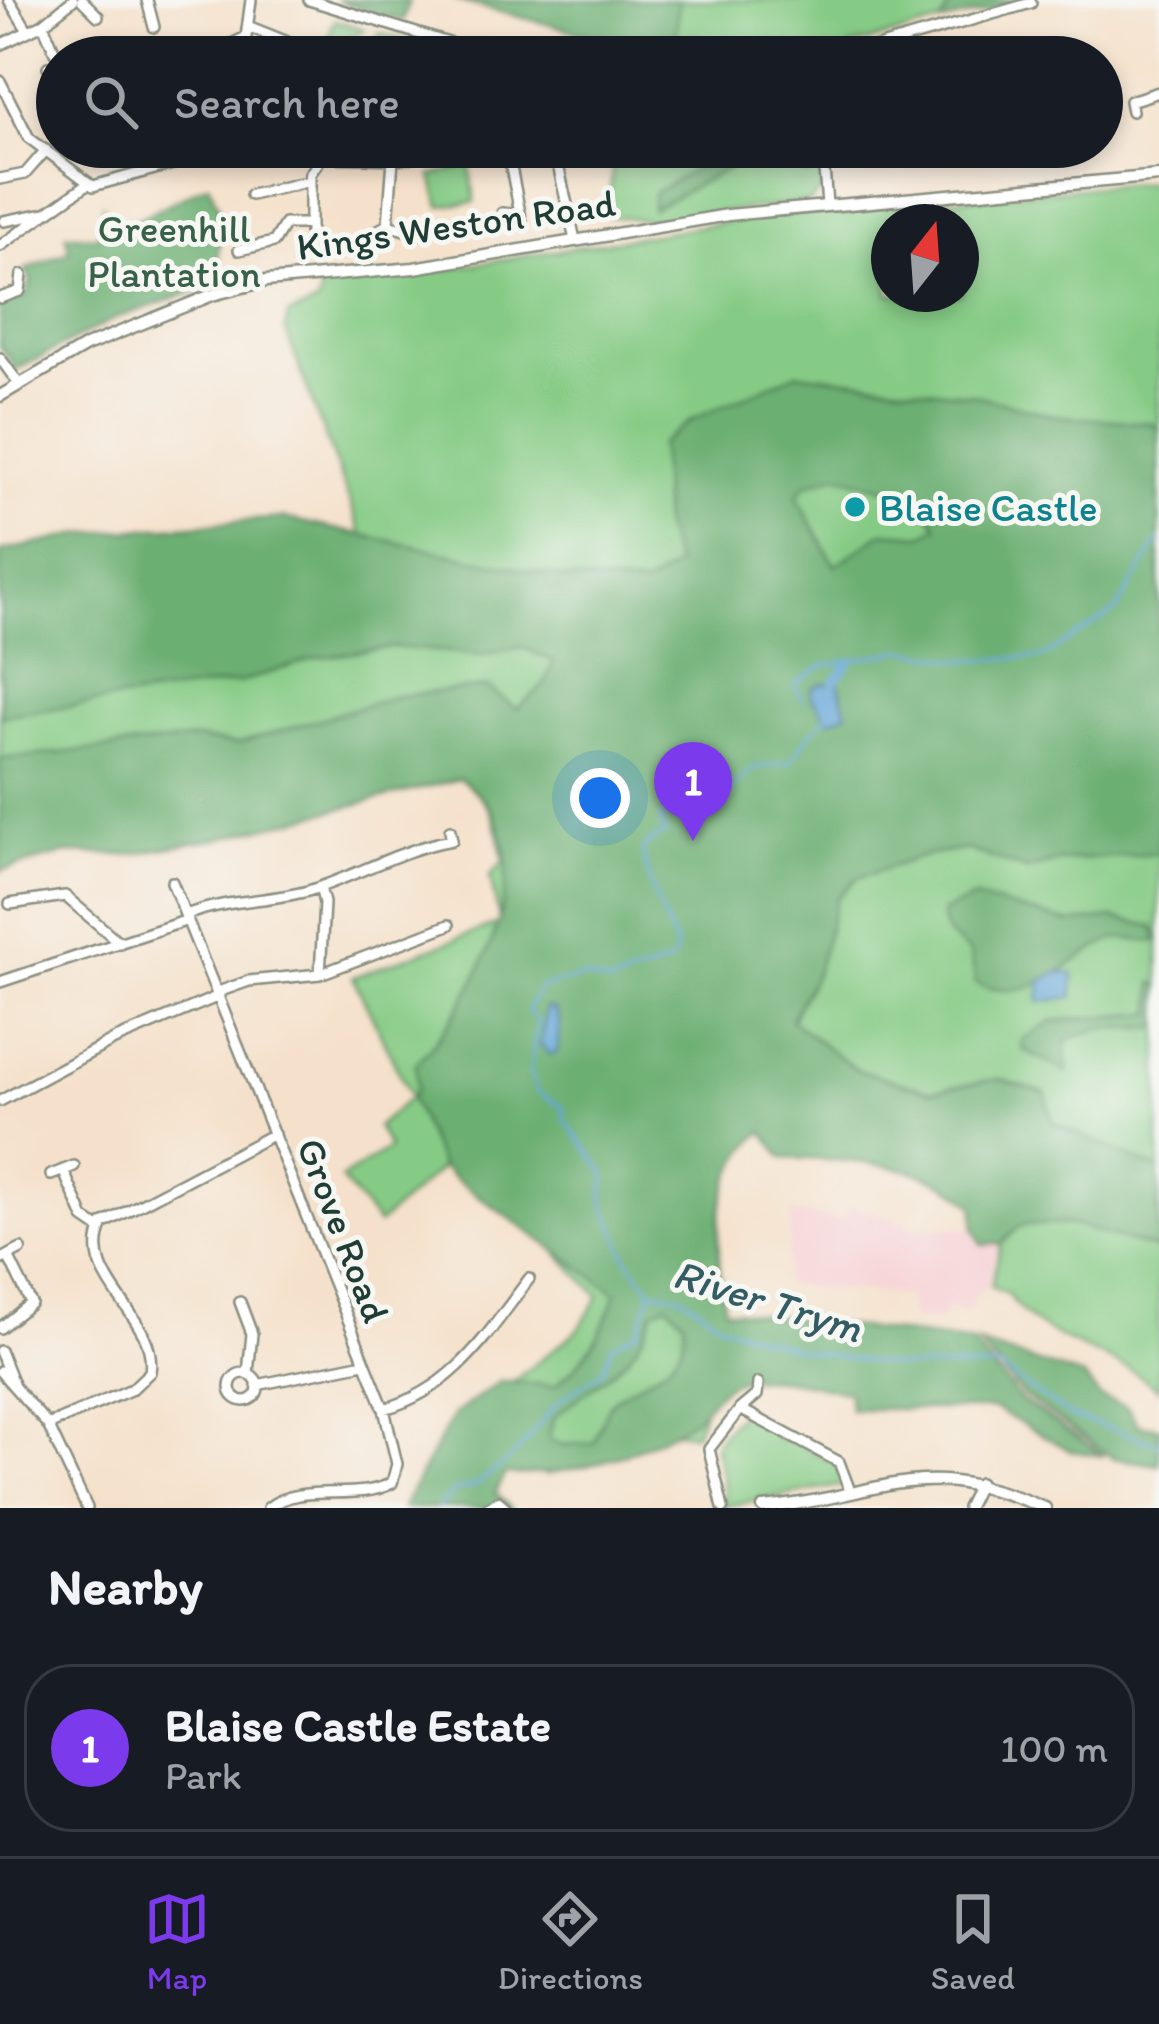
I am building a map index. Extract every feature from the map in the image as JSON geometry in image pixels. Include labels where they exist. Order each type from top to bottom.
[{"type":"main road","name":"Kings Weston Road","points":[[1,396],[86,346],[241,286],[414,268],[827,204],[1159,176]]},
{"type":"main road","points":[[763,1508],[935,1477],[979,1483],[1045,1508]]},
{"type":"street","points":[[9,0],[28,31]]},
{"type":"street","points":[[141,0],[154,27]]},
{"type":"street","points":[[244,36],[250,27],[251,0]]},
{"type":"street","points":[[309,0],[425,36]]},
{"type":"street","points":[[912,36],[1026,2]]},
{"type":"street","points":[[0,45],[81,4],[98,16]]},
{"type":"street","points":[[43,24],[46,36]]},
{"type":"street","points":[[250,27],[276,36]]},
{"type":"street","points":[[0,81],[24,133],[36,142]]},
{"type":"street","points":[[1132,111],[1130,101],[1159,92]]},
{"type":"street","points":[[0,179],[25,175],[36,162]]},
{"type":"street","points":[[64,168],[84,189]]},
{"type":"street","points":[[0,246],[84,189],[156,168]]},
{"type":"street","points":[[239,250],[267,248],[283,225],[310,230],[313,168]]},
{"type":"street","points":[[388,225],[392,168]]},
{"type":"street","points":[[502,213],[521,218],[512,168]]},
{"type":"street","points":[[559,168],[575,240]]},
{"type":"street","points":[[824,168],[827,204]]},
{"type":"street","points":[[251,195],[310,181]]},
{"type":"street","points":[[4,221],[48,213]]},
{"type":"street","points":[[362,222],[369,234]]},
{"type":"street","points":[[354,243],[388,225],[418,235]]},
{"type":"street","points":[[0,298],[20,291],[22,275]]},
{"type":"street","points":[[3,363],[20,384]]},
{"type":"street","points":[[1,396],[3,363]]},
{"type":"street","points":[[0,982],[120,943],[225,901],[320,887],[410,848],[452,840],[450,830]]},
{"type":"street","name":"Grove Road","points":[[172,882],[384,1409],[397,1464],[392,1483],[368,1492],[285,1498],[268,1508]]},
{"type":"street","points":[[320,887],[324,903],[320,974]]},
{"type":"street","points":[[10,904],[65,896],[120,943]]},
{"type":"street","points":[[0,1101],[114,1040],[250,981],[320,974],[447,928]]},
{"type":"street","points":[[100,1229],[274,1134]]},
{"type":"street","points":[[51,1174],[69,1168],[86,1221],[100,1229]]},
{"type":"street","points":[[48,1426],[132,1390],[150,1372],[150,1350],[140,1324],[101,1266],[100,1229]]},
{"type":"street","points":[[0,1328],[31,1303],[4,1258],[21,1250]]},
{"type":"street","points":[[384,1409],[436,1385],[470,1360],[525,1281]]},
{"type":"street","points":[[241,1302],[252,1334],[245,1358],[257,1384]]},
{"type":"street","points":[[0,1351],[14,1386]]},
{"type":"street","points":[[257,1384],[364,1364]]},
{"type":"street","points":[[0,1371],[48,1426],[87,1508]]},
{"type":"street","points":[[248,1373],[234,1376],[232,1394],[248,1400],[257,1384]]},
{"type":"street","points":[[722,1508],[710,1449],[740,1409],[758,1395],[758,1383]]},
{"type":"street","points":[[740,1409],[839,1462],[850,1491]]},
{"type":"street","points":[[967,1508],[979,1483]]},
{"type":"street","points":[[487,1508],[498,1501],[506,1508]]},
{"type":"shaded area","points":[[850,1206],[921,1228],[974,1228],[982,1244],[998,1245],[987,1290],[979,1289],[970,1312],[946,1308],[942,1321],[911,1319],[907,1295],[785,1285],[791,1213],[844,1220]]},
{"type":"green space","points":[[336,0],[409,0],[403,21]]},
{"type":"green space","points":[[454,0],[679,0],[676,36],[594,36]]},
{"type":"green space","points":[[679,0],[953,0],[941,23],[891,36],[676,36]]},
{"type":"green space","points":[[953,0],[1012,0],[1005,7],[941,23]]},
{"type":"green space","points":[[335,20],[364,29],[354,36],[328,36]]},
{"type":"green space","points":[[470,168],[475,202],[440,206],[432,176]]},
{"type":"green space","points":[[613,168],[794,168],[806,174],[822,173],[821,191],[810,202],[651,220],[607,216]]},
{"type":"green space","points":[[697,168],[728,168],[652,209],[654,193]]},
{"type":"green space","points":[[794,168],[821,168],[822,173],[806,174]]},
{"type":"green space","points":[[1159,181],[1159,834],[931,808],[835,887],[829,925],[837,898],[857,878],[923,856],[967,849],[1027,870],[1058,861],[1159,853],[1159,1170],[1053,1122],[1045,1093],[999,1079],[931,1091],[857,1070],[791,1021],[817,970],[798,996],[744,1120],[720,1196],[713,1256],[710,1377],[694,1434],[676,1431],[546,1475],[510,1384],[578,1330],[599,1296],[539,1234],[442,1167],[378,1224],[341,1179],[389,1148],[377,1127],[411,1097],[353,977],[500,923],[490,876],[504,861],[495,824],[479,795],[459,779],[221,838],[127,855],[67,853],[0,871],[0,552],[82,534],[283,518],[362,535],[285,329],[288,315],[317,304],[321,294],[315,281],[428,272],[762,216],[871,206],[871,312],[979,312],[979,204],[898,204]]},
{"type":"green space","name":"Greenhill Plantation","points":[[209,184],[225,224],[218,251],[223,282],[116,318],[16,370],[0,346],[0,302],[25,297],[31,280],[25,270],[69,251],[66,234],[98,237],[103,207],[113,231]]},
{"type":"green space","points":[[798,373],[975,395],[1057,416],[1151,423],[1159,429],[1159,853],[1058,861],[1027,870],[967,849],[923,856],[857,878],[837,898],[817,970],[791,1020],[857,1070],[930,1091],[999,1079],[1045,1093],[1053,1123],[1159,1170],[1159,1250],[1070,1224],[1021,1225],[1001,1244],[982,1245],[974,1228],[975,1207],[956,1191],[885,1166],[783,1158],[763,1131],[734,1170],[718,1236],[725,1309],[971,1343],[1020,1399],[1104,1456],[1071,1451],[994,1409],[850,1409],[848,1392],[750,1379],[729,1384],[689,1422],[623,1454],[577,1468],[505,1474],[495,1493],[511,1508],[402,1508],[454,1414],[501,1381],[555,1386],[593,1344],[616,1293],[441,1167],[411,1098],[417,1089],[416,1064],[463,1002],[498,921],[506,880],[503,841],[489,806],[459,779],[221,838],[127,855],[67,853],[0,871],[0,759],[197,739],[237,744],[397,696],[487,687],[517,709],[544,685],[554,661],[521,647],[482,655],[394,647],[315,658],[241,682],[0,716],[0,552],[82,534],[283,518],[568,579],[644,586],[676,566],[663,526],[660,444],[693,419]],"holes":[[[836,475],[909,499],[937,527],[922,535],[883,532],[835,566],[797,496],[807,484]],[[667,1304],[684,1320],[684,1336],[672,1360],[613,1400],[593,1443],[562,1445],[549,1439],[553,1419],[625,1360],[654,1310]]]},
{"type":"green space","points":[[975,898],[1071,923],[1112,918],[1153,926],[1159,940],[1112,940],[1030,986],[995,989],[976,983],[970,953],[944,926],[942,912]]},
{"type":"green space","points":[[1153,983],[1159,984],[1159,1028],[1101,1028],[1066,1040],[1067,1072],[1022,1049],[1022,1040],[1052,1021],[1153,1013]]},
{"type":"green space","points":[[1070,1224],[1159,1250],[1159,1390],[1122,1366],[1038,1325],[1008,1294],[991,1287],[1001,1244],[1021,1225]]},
{"type":"green space","points":[[978,1344],[1084,1377],[1100,1397],[1127,1407],[1139,1425],[1159,1427],[1159,1465],[1113,1458],[1023,1395]]},
{"type":"green space","points":[[741,1413],[773,1430],[778,1439],[787,1438],[837,1464],[845,1485],[725,1506],[715,1445]]},
{"type":"water","points":[[820,683],[839,684],[847,713],[830,721],[812,698],[812,689]]},
{"type":"water","points":[[1060,972],[1074,974],[1073,997],[1039,1002],[1041,981]]},
{"type":"water","points":[[546,1008],[555,1010],[560,1024],[557,1052],[551,1055],[540,1045]]},
{"type":"waterway","points":[[803,700],[794,685],[822,666],[904,650],[961,660],[1042,657],[1116,611],[1159,540]]},
{"type":"waterway","points":[[834,682],[850,662]]},
{"type":"waterway","points":[[652,1290],[628,1260],[603,1201],[606,1174],[564,1119],[564,1108],[537,1092],[530,1074],[538,1022],[527,1010],[540,988],[583,977],[610,984],[673,961],[676,945],[643,852],[665,834],[660,818],[706,806],[709,796],[725,795],[754,768],[791,762],[808,735],[829,715]]},
{"type":"waterway","name":"River Trym","points":[[652,1290],[681,1295],[721,1324],[801,1350],[897,1367],[999,1368],[1070,1416],[1159,1444]]},
{"type":"waterway","name":"River Trym","points":[[439,1508],[453,1491],[475,1486],[513,1457],[560,1400],[602,1372],[612,1345],[638,1331],[652,1292]]},
{"type":"place","name":"Blaise Castle","points":[[855,507]]},
{"type":"place","name":"Blaise Castle Estate","points":[[693,841]]}]
